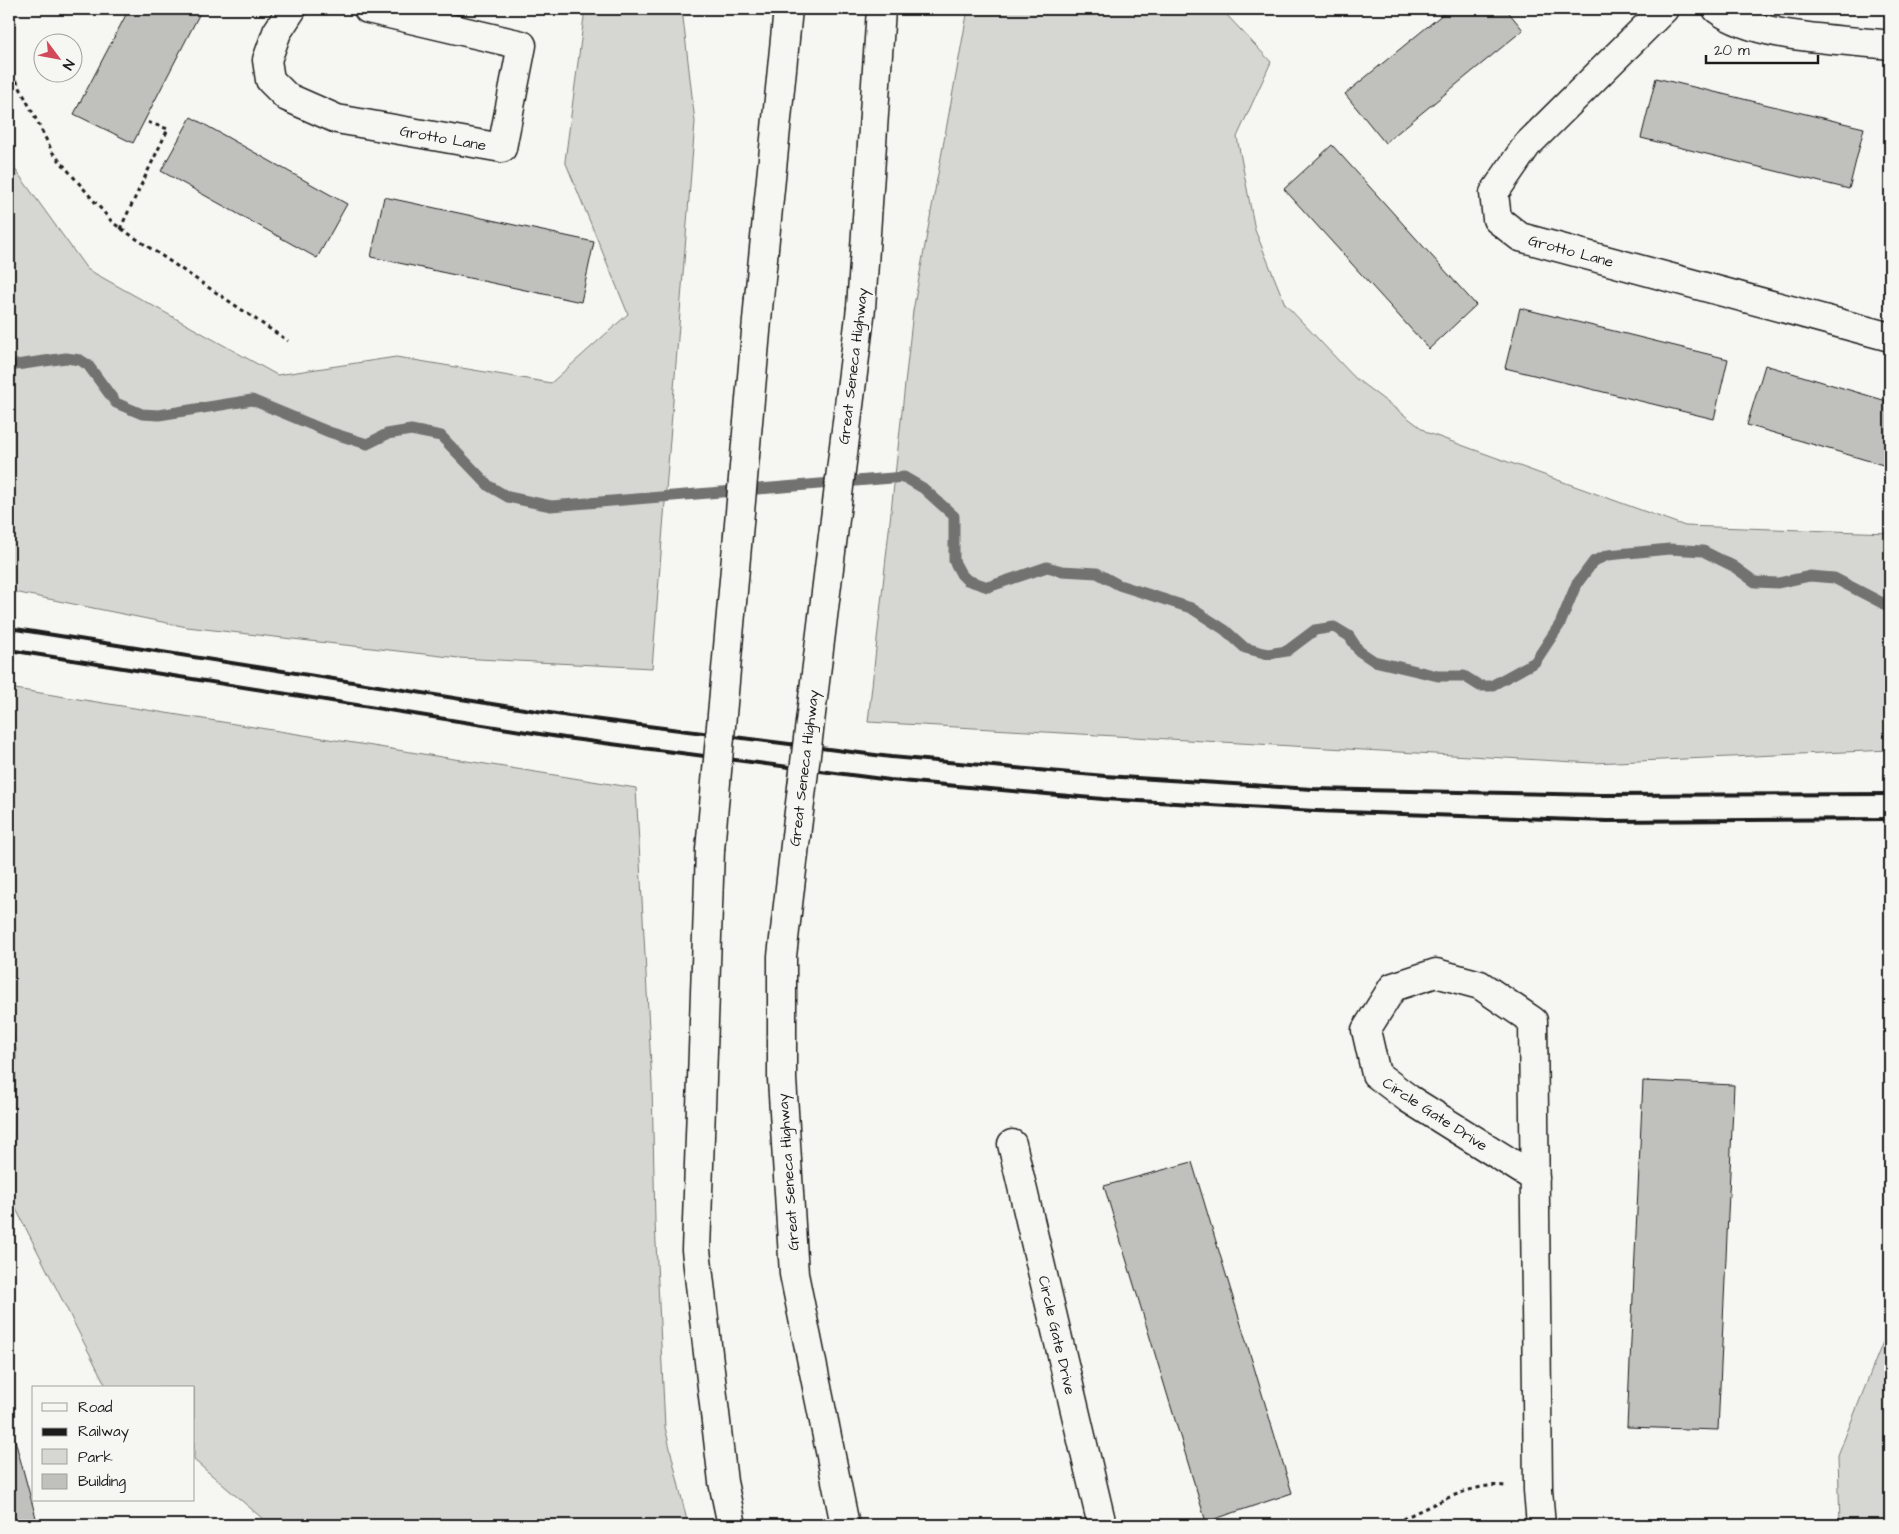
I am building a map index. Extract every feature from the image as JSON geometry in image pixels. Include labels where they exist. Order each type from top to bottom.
[{"type":"main road","name":"Grotto Lane","points":[[292,9],[278,32],[267,60],[270,80],[287,97],[337,118],[502,148],[522,45],[368,9]]},
{"type":"main road","points":[[732,1525],[723,1482],[696,1250],[710,850],[759,298],[788,9]]},
{"type":"main road","name":"Great Seneca Highway","points":[[845,1525],[794,1274],[782,1079],[782,956],[862,308],[881,9]]},
{"type":"main road","name":"Grotto Lane","points":[[1664,9],[1527,145],[1494,193],[1497,220],[1520,237],[1890,337]]},
{"type":"main road","points":[[1717,9],[1730,19],[1760,30],[1890,45]]},
{"type":"main road","name":"Circle Gate Drive","points":[[1535,1178],[1409,1099],[1376,1074],[1366,1030],[1393,987],[1436,972],[1480,985],[1533,1021],[1535,1178],[1538,1490],[1541,1525]]},
{"type":"main road","name":"Circle Gate Drive","points":[[1012,1144],[1102,1525]]},
{"type":"path","points":[[9,66],[53,153],[95,204],[120,229],[288,341]]},
{"type":"path","points":[[120,229],[168,130],[144,121]]},
{"type":"path","points":[[1388,1525],[1458,1494],[1492,1484],[1538,1490]]},
{"type":"green space","points":[[585,9],[682,9],[695,122],[652,668],[459,658],[187,627],[9,591],[9,161],[87,269],[277,375],[396,357],[551,383],[628,314],[565,161]]},
{"type":"green space","points":[[968,9],[1213,9],[1224,12],[1271,62],[1237,137],[1255,230],[1285,304],[1355,378],[1428,433],[1685,526],[1890,533],[1890,750],[1593,763],[868,722],[913,311]]},
{"type":"green space","points":[[9,688],[636,788],[652,1084],[655,1222],[665,1427],[688,1525],[270,1525],[195,1461],[195,1386],[106,1386],[13,1203],[16,1050],[9,1002]]},
{"type":"green space","points":[[1890,1324],[1890,1525],[1840,1525],[1838,1455]]},
{"type":"building","points":[[129,9],[202,9],[133,143],[74,114]]},
{"type":"building","points":[[1449,9],[1506,9],[1523,30],[1385,143],[1345,94]]},
{"type":"building","points":[[1656,78],[1864,128],[1849,189],[1641,138]]},
{"type":"building","points":[[191,117],[347,204],[317,258],[161,171]]},
{"type":"building","points":[[1332,145],[1476,305],[1429,349],[1284,189]]},
{"type":"building","points":[[384,197],[594,242],[581,302],[371,257]]},
{"type":"building","points":[[1520,308],[1728,359],[1714,419],[1505,368]]},
{"type":"building","points":[[1765,365],[1890,402],[1890,467],[1747,425]]},
{"type":"building","points":[[1643,1081],[1734,1085],[1718,1430],[1627,1427]]},
{"type":"building","points":[[1192,1162],[1292,1493],[1206,1522],[1104,1186]]},
{"type":"building","points":[[9,1418],[38,1525],[9,1525]]},
{"type":"waterway","points":[[9,366],[66,358],[80,360],[88,365],[116,403],[142,414],[159,415],[252,400],[329,432],[367,444],[387,434],[411,430],[441,436],[489,486],[508,497],[551,506],[904,477],[923,488],[954,516],[954,561],[961,574],[967,580],[988,587],[1047,567],[1062,571],[1097,573],[1119,585],[1191,608],[1225,630],[1245,648],[1268,654],[1287,651],[1315,630],[1334,627],[1349,636],[1359,651],[1374,661],[1438,676],[1464,676],[1480,686],[1491,686],[1535,662],[1560,624],[1576,585],[1594,561],[1608,555],[1669,549],[1703,551],[1733,566],[1755,582],[1778,583],[1810,576],[1834,578],[1890,607]]},
{"type":"railway","points":[[9,628],[569,716],[891,757],[1105,776],[1312,789],[1601,795],[1890,794]]},
{"type":"railway","points":[[9,650],[565,738],[890,780],[1103,799],[1316,811],[1607,821],[1890,819]]}]
